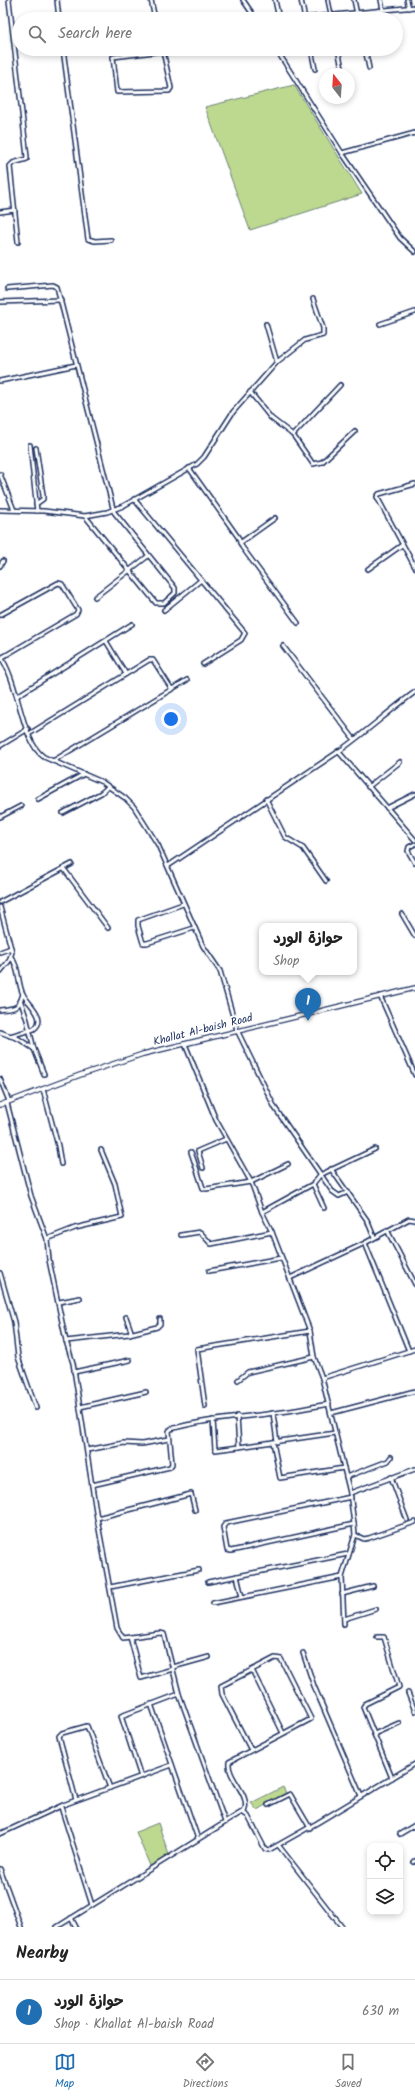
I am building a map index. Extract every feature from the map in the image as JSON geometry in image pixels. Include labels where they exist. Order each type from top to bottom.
[{"type":"street","points":[[9,0],[12,26]]},
{"type":"street","points":[[57,0],[58,12]]},
{"type":"street","points":[[151,0],[154,12]]},
{"type":"street","points":[[243,0],[251,12]]},
{"type":"street","points":[[275,0],[278,12]]},
{"type":"street","points":[[301,0],[304,12]]},
{"type":"street","points":[[328,0],[331,12]]},
{"type":"street","points":[[354,0],[357,12]]},
{"type":"street","points":[[381,0],[383,10]]},
{"type":"street","points":[[407,0],[409,8]]},
{"type":"street","points":[[366,12],[415,7]]},
{"type":"street","points":[[15,56],[27,157],[27,159],[13,163],[10,166],[18,242]]},
{"type":"street","points":[[64,56],[88,239],[94,242],[111,240]]},
{"type":"street","points":[[120,56],[113,57],[118,93],[166,92],[170,90],[164,56]]},
{"type":"street","points":[[280,56],[342,153],[402,241],[415,252]]},
{"type":"street","points":[[312,56],[315,69]]},
{"type":"street","points":[[339,56],[341,68]]},
{"type":"street","points":[[366,56],[369,68]]},
{"type":"street","points":[[342,153],[415,133]]},
{"type":"street","points":[[0,212],[15,210]]},
{"type":"street","points":[[7,289],[55,285],[61,300],[76,365],[115,515],[176,589],[175,593],[164,603],[156,603],[85,516]]},
{"type":"street","points":[[0,510],[37,511],[85,516],[114,510],[189,468],[204,457],[228,419],[277,362],[305,340],[323,335],[323,328],[313,299]]},
{"type":"street","points":[[0,302],[61,300]]},
{"type":"street","points":[[380,324],[415,312]]},
{"type":"street","points":[[266,324],[277,362]]},
{"type":"street","points":[[0,381],[76,365]]},
{"type":"street","points":[[294,435],[340,385]]},
{"type":"street","points":[[250,392],[271,418],[294,435],[311,462],[316,464],[322,462],[355,431]]},
{"type":"street","points":[[30,445],[37,511]]},
{"type":"street","points":[[36,448],[43,499],[36,504]]},
{"type":"street","points":[[189,468],[240,543],[298,623]]},
{"type":"street","points":[[0,474],[14,510]]},
{"type":"street","points":[[415,484],[377,496],[402,545],[415,566]]},
{"type":"street","points":[[134,499],[245,633],[241,640],[203,664]]},
{"type":"street","points":[[240,543],[275,518]]},
{"type":"street","points":[[368,569],[402,545]]},
{"type":"street","points":[[95,597],[148,556]]},
{"type":"street","points":[[0,566],[3,561]]},
{"type":"street","points":[[164,610],[201,580]]},
{"type":"street","points":[[0,615],[58,583],[62,584],[78,610],[76,614],[1,657],[10,672],[29,734],[40,754],[84,774],[108,787],[125,798],[134,807],[158,845],[194,928],[224,980],[237,1030],[275,1108],[335,1195],[339,1196],[348,1192]]},
{"type":"street","points":[[17,696],[132,624]]},
{"type":"street","points":[[106,641],[126,674]]},
{"type":"street","points":[[283,646],[354,739]]},
{"type":"street","points":[[29,734],[151,659],[171,688]]},
{"type":"street","points":[[53,760],[171,688],[187,680]]},
{"type":"street","points":[[168,866],[252,811],[266,799],[338,751],[415,692]]},
{"type":"street","points":[[0,746],[28,729]]},
{"type":"street","points":[[338,751],[415,840]]},
{"type":"street","points":[[368,787],[400,762]]},
{"type":"street","points":[[38,799],[84,774]]},
{"type":"street","points":[[63,813],[101,793],[108,787]]},
{"type":"street","points":[[387,808],[415,794]]},
{"type":"street","points":[[266,799],[285,837],[303,848],[326,881]]},
{"type":"street","points":[[0,817],[21,806]]},
{"type":"street","points":[[415,844],[409,847],[408,851],[415,863]]},
{"type":"street","points":[[0,902],[72,864]]},
{"type":"street","points":[[64,869],[108,928]]},
{"type":"street","points":[[183,904],[138,920],[138,926],[144,943],[194,928]]},
{"type":"street","points":[[0,907],[11,948],[11,957],[0,972]]},
{"type":"street","points":[[402,914],[415,936]]},
{"type":"street","points":[[0,952],[11,948]]},
{"type":"street","points":[[10,1036],[37,1028],[38,1017],[37,1012],[23,994],[15,962],[11,957]]},
{"type":"street","name":"Khallat Al-baish Road","points":[[0,1105],[143,1054],[415,988]]},
{"type":"street","points":[[0,1010],[14,1008],[20,1002],[23,994]]},
{"type":"street","points":[[380,996],[415,1076]]},
{"type":"street","points":[[20,1002],[34,1049],[44,1074]]},
{"type":"street","points":[[0,1032],[19,1039],[34,1049]]},
{"type":"street","points":[[185,1044],[206,1097],[226,1139],[251,1182],[310,1331],[314,1357],[322,1378],[329,1404],[351,1497],[355,1535],[342,1577],[344,1624]]},
{"type":"street","points":[[0,1079],[8,1102],[31,1196],[47,1240],[49,1260],[74,1372],[97,1518],[119,1632],[122,1638],[163,1633],[179,1694],[225,1822]]},
{"type":"street","points":[[43,1089],[58,1146],[61,1164]]},
{"type":"street","points":[[203,1168],[198,1151],[226,1139]]},
{"type":"street","points":[[262,1212],[313,1184],[320,1175],[375,1149]]},
{"type":"street","points":[[47,1240],[75,1228],[120,1219],[122,1217],[115,1184],[101,1150]]},
{"type":"street","points":[[191,1152],[204,1189],[251,1182],[288,1164]]},
{"type":"street","points":[[332,1169],[367,1220],[374,1237]]},
{"type":"street","points":[[313,1184],[324,1208]]},
{"type":"street","points":[[290,1278],[366,1243],[374,1237],[409,1219],[415,1220]]},
{"type":"street","points":[[387,1230],[415,1284]]},
{"type":"street","points":[[181,1235],[200,1232],[211,1244],[272,1232]]},
{"type":"street","points":[[366,1243],[409,1351]]},
{"type":"street","points":[[209,1271],[281,1258]]},
{"type":"street","points":[[0,1273],[14,1322],[18,1357],[36,1408]]},
{"type":"street","points":[[59,1302],[80,1298]]},
{"type":"street","points":[[126,1317],[131,1331],[129,1334]]},
{"type":"street","points":[[66,1341],[129,1334],[159,1326],[160,1319]]},
{"type":"street","points":[[205,1406],[197,1349],[310,1331]]},
{"type":"street","points":[[322,1378],[415,1349]]},
{"type":"street","points":[[238,1380],[248,1372],[314,1357]]},
{"type":"street","points":[[74,1372],[130,1360]]},
{"type":"street","points":[[330,1413],[415,1390]]},
{"type":"street","points":[[80,1407],[146,1392]]},
{"type":"street","points":[[92,1485],[170,1467],[172,1464],[169,1439],[170,1430],[192,1423],[237,1416],[273,1413],[329,1404]]},
{"type":"street","points":[[273,1413],[277,1442]]},
{"type":"street","points":[[237,1416],[239,1447]]},
{"type":"street","points":[[213,1420],[215,1450],[335,1433]]},
{"type":"street","points":[[87,1450],[124,1444],[142,1444],[169,1439]]},
{"type":"street","points":[[273,1442],[280,1478],[344,1468]]},
{"type":"street","points":[[346,1477],[388,1461],[391,1456]]},
{"type":"street","points":[[350,1493],[415,1469]]},
{"type":"street","points":[[391,1477],[407,1520]]},
{"type":"street","points":[[97,1518],[191,1494],[195,1510]]},
{"type":"street","points":[[351,1497],[229,1522],[224,1524],[223,1527],[225,1545],[227,1550],[231,1551],[354,1524]]},
{"type":"street","points":[[355,1535],[366,1539],[415,1522]]},
{"type":"street","points":[[208,1582],[348,1554]]},
{"type":"street","points":[[110,1587],[199,1570]]},
{"type":"street","points":[[237,1576],[242,1597]]},
{"type":"street","points":[[213,1603],[342,1577]]},
{"type":"street","points":[[342,1594],[373,1586]]},
{"type":"street","points":[[344,1619],[376,1609]]},
{"type":"street","points":[[130,1637],[141,1678],[209,1657]]},
{"type":"street","points":[[377,1638],[384,1637],[400,1685],[396,1690],[363,1706],[392,1778]]},
{"type":"street","points":[[304,1653],[316,1692],[361,1796]]},
{"type":"street","points":[[57,1927],[225,1822],[244,1812],[246,1808],[245,1801],[228,1764],[230,1760],[251,1750],[283,1733],[310,1720],[311,1716],[281,1659],[275,1658],[222,1684],[220,1688],[251,1750]]},
{"type":"street","points":[[252,1670],[283,1733]]},
{"type":"street","points":[[408,1693],[415,1711]]},
{"type":"street","points":[[140,1777],[120,1718],[123,1714],[179,1694]]},
{"type":"street","points":[[151,1704],[198,1839]]},
{"type":"street","points":[[374,1734],[399,1723]]},
{"type":"street","points":[[76,1800],[59,1736],[62,1733],[87,1726],[110,1788]]},
{"type":"street","points":[[244,1812],[248,1816],[266,1850],[279,1846],[415,1764]]},
{"type":"street","points":[[0,1834],[76,1800],[172,1765]]},
{"type":"street","points":[[268,1805],[290,1794],[310,1828]]},
{"type":"street","points":[[61,1807],[92,1905]]},
{"type":"street","points":[[400,1834],[415,1825]]},
{"type":"street","points":[[279,1846],[342,1927]]},
{"type":"street","points":[[0,1869],[21,1927]]},
{"type":"street","points":[[72,1918],[76,1927]]},
{"type":"green space","points":[[294,85],[362,194],[250,230],[205,107]]},
{"type":"green space","points":[[283,1787],[286,1793],[257,1810],[251,1803]]},
{"type":"green space","points":[[158,1823],[169,1855],[150,1866],[136,1832]]},
{"type":"place","name":"حوازة الورد","points":[[308,1021]]}]
